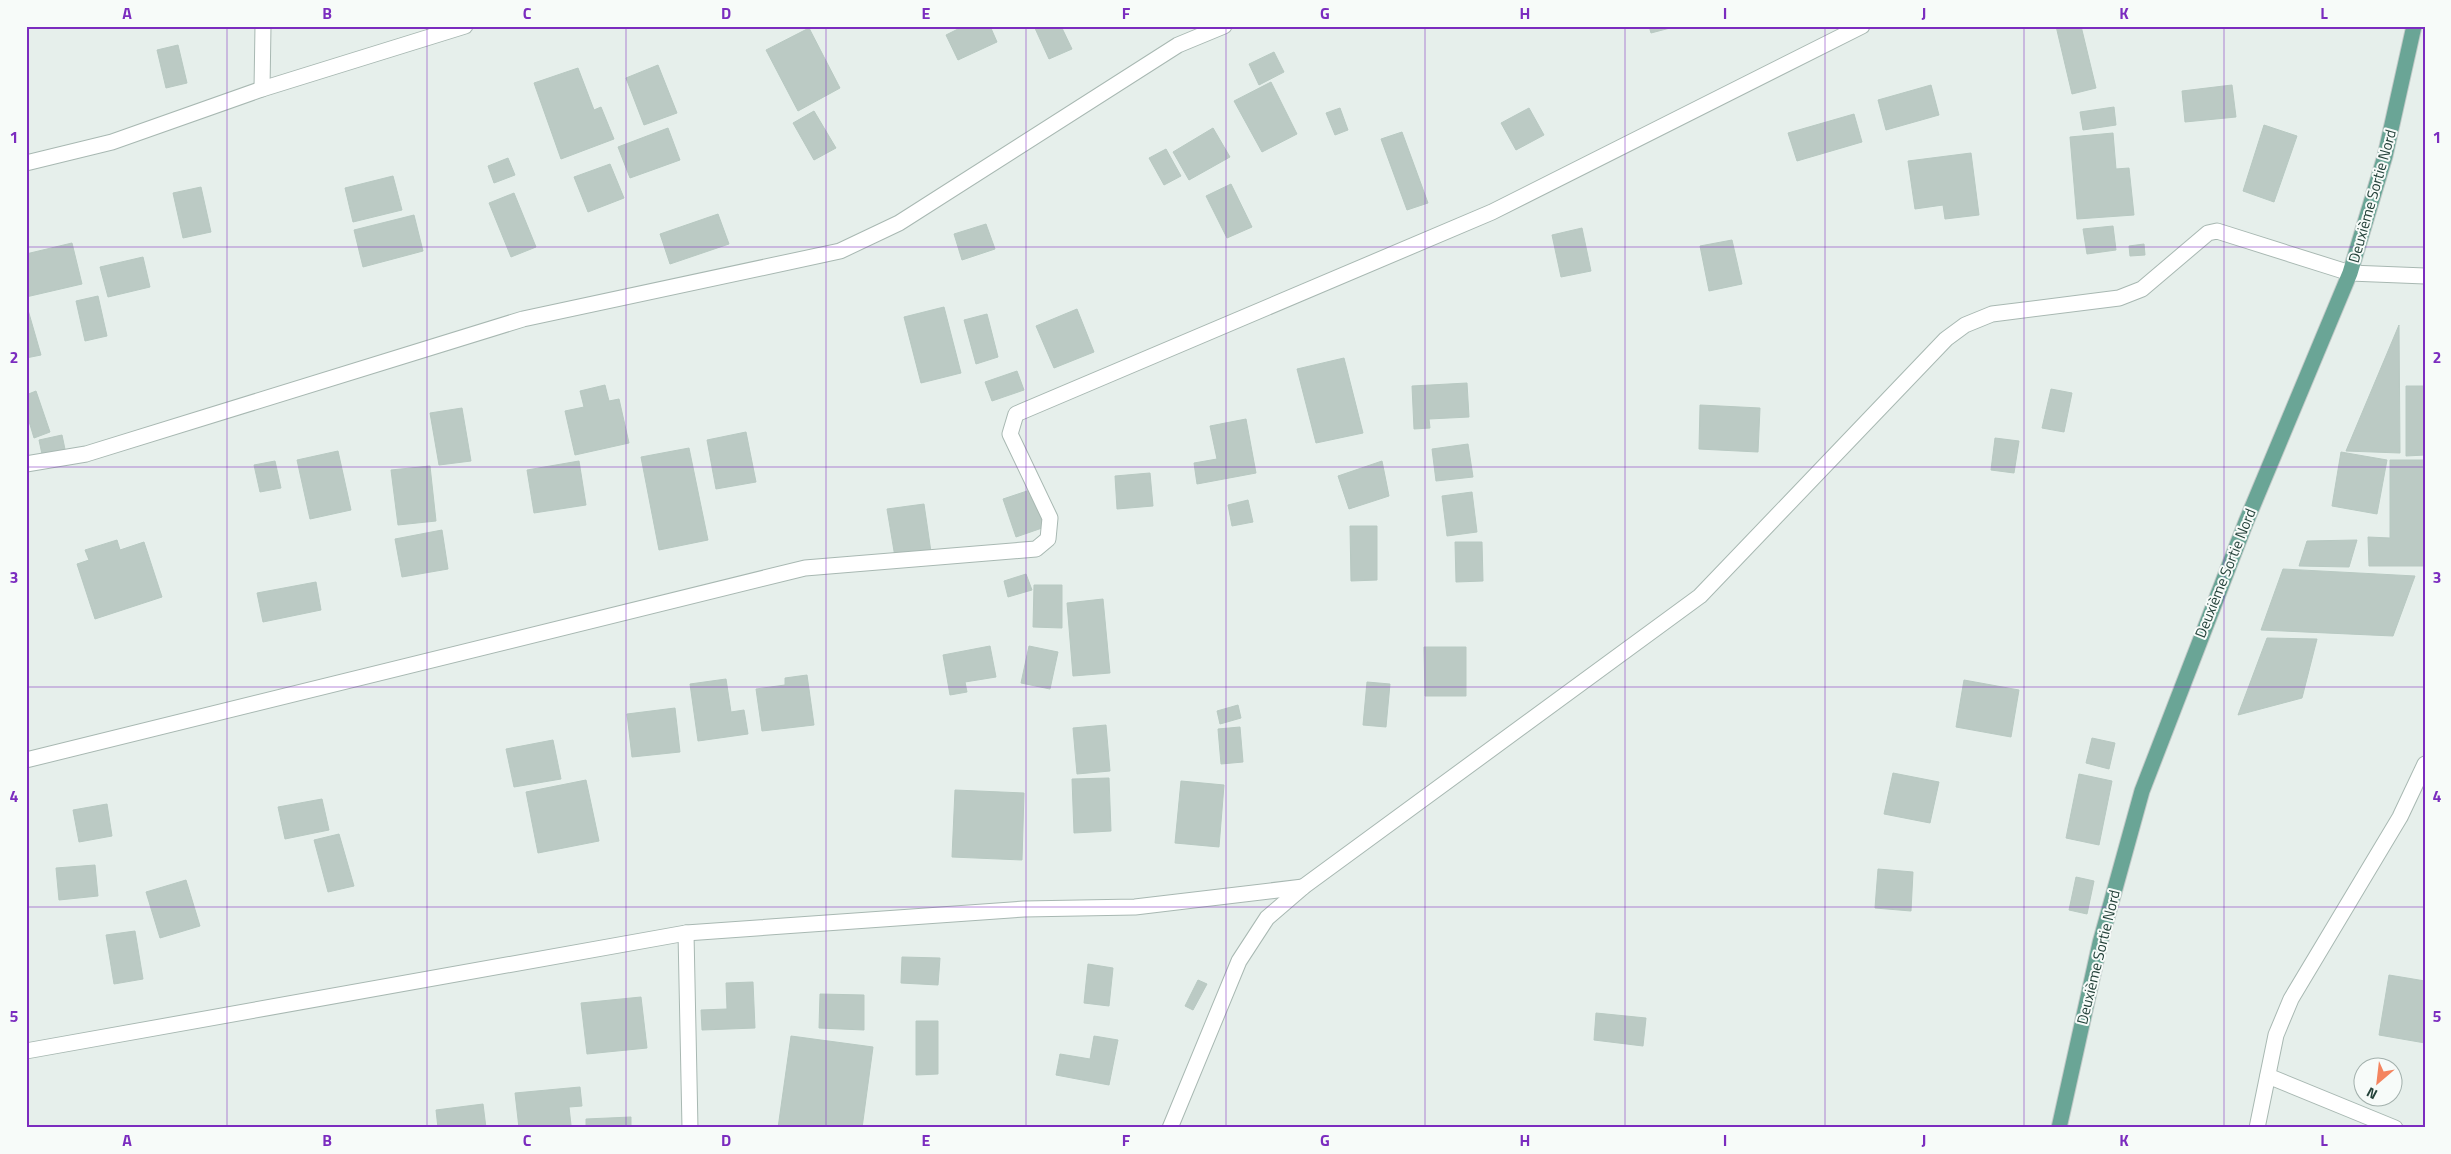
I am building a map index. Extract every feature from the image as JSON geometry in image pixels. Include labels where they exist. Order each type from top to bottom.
[{"type":"main road","name":"Deuxième Sortie Nord","points":[[2058,1128],[2100,943],[2142,790],[2239,540],[2350,274],[2385,156],[2414,26]]},
{"type":"street","points":[[262,89],[263,26]]},
{"type":"street","points":[[26,163],[112,142],[262,89],[465,26]]},
{"type":"street","points":[[26,464],[86,454],[523,319],[840,251],[899,223],[1178,45],[1224,26]]},
{"type":"street","points":[[26,760],[806,568],[1036,549],[1048,539],[1050,518],[1010,434],[1016,414],[1492,212],[1862,26]]},
{"type":"street","points":[[1170,1128],[1239,961],[1267,918],[1303,887],[1700,596],[1946,339],[1965,325],[1992,314],[2119,298],[2142,289],[2208,233],[2217,231],[2350,274],[2425,276]]},
{"type":"street","points":[[2257,1128],[2276,1035],[2291,999],[2400,817],[2425,764]]},
{"type":"street","points":[[26,1052],[686,933],[1024,909],[1135,907],[1303,887]]},
{"type":"street","points":[[686,933],[690,1128]]},
{"type":"street","points":[[2268,1076],[2395,1128]]},
{"type":"building","points":[[964,26],[990,26],[997,42],[958,60],[946,35]]},
{"type":"building","points":[[1034,26],[1061,26],[1072,49],[1049,59]]},
{"type":"building","points":[[1649,26],[1669,26],[1670,28],[1651,33]]},
{"type":"building","points":[[2056,26],[2081,26],[2096,88],[2072,94]]},
{"type":"building","points":[[809,28],[840,88],[798,111],[766,50]]},
{"type":"building","points":[[178,45],[187,83],[166,88],[157,50]]},
{"type":"building","points":[[1274,52],[1284,72],[1259,85],[1249,64]]},
{"type":"building","points":[[658,65],[677,113],[644,125],[626,78]]},
{"type":"building","points":[[578,68],[594,110],[601,107],[614,139],[561,159],[534,83]]},
{"type":"building","points":[[1271,82],[1297,134],[1262,152],[1234,101]]},
{"type":"building","points":[[1931,85],[1939,115],[1886,130],[1878,100]]},
{"type":"building","points":[[2232,85],[2236,117],[2185,122],[2182,91]]},
{"type":"building","points":[[2114,107],[2116,125],[2083,130],[2080,112]]},
{"type":"building","points":[[1340,108],[1348,130],[1335,135],[1326,113]]},
{"type":"building","points":[[1529,108],[1544,135],[1516,150],[1501,123]]},
{"type":"building","points":[[814,111],[836,148],[814,160],[793,123]]},
{"type":"building","points":[[1854,114],[1862,142],[1797,161],[1788,133]]},
{"type":"building","points":[[2264,125],[2297,136],[2274,202],[2243,191]]},
{"type":"building","points":[[668,128],[680,160],[630,178],[618,147]]},
{"type":"building","points":[[1213,128],[1230,157],[1189,180],[1173,152]]},
{"type":"building","points":[[1402,132],[1428,203],[1407,210],[1381,139]]},
{"type":"building","points":[[2113,133],[2116,169],[2129,168],[2134,215],[2077,219],[2070,137]]},
{"type":"building","points":[[1166,149],[1181,176],[1164,185],[1149,158]]},
{"type":"building","points":[[1971,153],[1979,215],[1945,219],[1943,205],[1915,209],[1908,161]]},
{"type":"building","points":[[508,158],[515,175],[494,183],[488,166]]},
{"type":"building","points":[[610,164],[624,198],[588,212],[574,177]]},
{"type":"building","points":[[393,176],[402,210],[353,222],[345,188]]},
{"type":"building","points":[[1231,184],[1252,227],[1227,238],[1206,196]]},
{"type":"building","points":[[201,187],[211,232],[183,238],[173,193]]},
{"type":"building","points":[[514,193],[536,247],[511,257],[489,203]]},
{"type":"building","points":[[718,214],[729,244],[670,264],[660,234]]},
{"type":"building","points":[[414,215],[423,251],[363,267],[354,230]]},
{"type":"building","points":[[986,224],[995,249],[962,260],[954,234]]},
{"type":"building","points":[[2113,226],[2116,250],[2087,254],[2083,229]]},
{"type":"building","points":[[1582,228],[1591,271],[1561,277],[1552,235]]},
{"type":"building","points":[[1732,240],[1742,284],[1709,291],[1700,246]]},
{"type":"building","points":[[72,243],[82,284],[26,297],[26,254]]},
{"type":"building","points":[[2144,244],[2145,255],[2130,256],[2129,246]]},
{"type":"building","points":[[143,257],[150,287],[108,297],[100,267]]},
{"type":"building","points":[[98,296],[107,336],[85,341],[76,301]]},
{"type":"building","points":[[26,303],[41,355],[26,358]]},
{"type":"building","points":[[944,307],[961,373],[921,383],[904,317]]},
{"type":"building","points":[[1077,309],[1094,352],[1054,368],[1036,326]]},
{"type":"building","points":[[987,314],[998,357],[976,364],[964,320]]},
{"type":"building","points":[[2399,325],[2400,453],[2346,451]]},
{"type":"building","points":[[1344,358],[1363,433],[1316,443],[1297,369]]},
{"type":"building","points":[[1017,371],[1024,390],[992,401],[985,382]]},
{"type":"building","points":[[1467,383],[1469,417],[1429,419],[1430,428],[1414,429],[1412,386]]},
{"type":"building","points":[[605,385],[609,401],[619,399],[629,443],[575,455],[565,411],[584,407],[580,391]]},
{"type":"building","points":[[2406,386],[2425,386],[2425,455],[2406,456]]},
{"type":"building","points":[[2051,389],[2072,393],[2064,432],[2042,428]]},
{"type":"building","points":[[36,391],[50,432],[34,438],[28,418],[26,419],[26,395]]},
{"type":"building","points":[[1700,405],[1760,408],[1758,452],[1699,449]]},
{"type":"building","points":[[462,408],[471,461],[439,465],[430,413]]},
{"type":"building","points":[[1246,419],[1256,473],[1197,484],[1194,463],[1217,459],[1210,426]]},
{"type":"building","points":[[746,432],[756,482],[716,489],[707,440]]},
{"type":"building","points":[[62,435],[66,454],[43,459],[39,440]]},
{"type":"building","points":[[1995,438],[2019,441],[2014,473],[1991,470]]},
{"type":"building","points":[[1468,444],[1473,477],[1436,481],[1432,449]]},
{"type":"building","points":[[689,448],[708,540],[659,550],[641,457]]},
{"type":"building","points":[[338,451],[351,510],[310,519],[297,460]]},
{"type":"building","points":[[2341,452],[2387,460],[2377,514],[2332,506]]},
{"type":"building","points":[[2390,460],[2425,460],[2425,566],[2369,566],[2368,537],[2390,538]]},
{"type":"building","points":[[275,461],[281,488],[260,492],[254,465]]},
{"type":"building","points":[[579,461],[586,505],[534,513],[527,470]]},
{"type":"building","points":[[1382,461],[1389,496],[1349,509],[1338,476]]},
{"type":"building","points":[[430,466],[436,521],[398,525],[391,470]]},
{"type":"building","points":[[1150,473],[1153,506],[1117,509],[1115,476]]},
{"type":"building","points":[[1033,489],[1045,527],[1016,537],[1003,499]]},
{"type":"building","points":[[1472,492],[1477,532],[1447,536],[1442,496]]},
{"type":"building","points":[[1248,500],[1253,522],[1232,526],[1228,505]]},
{"type":"building","points":[[924,504],[931,552],[895,557],[887,509]]},
{"type":"building","points":[[1350,526],[1377,526],[1377,580],[1351,581]]},
{"type":"building","points":[[442,530],[448,569],[402,577],[395,539]]},
{"type":"building","points":[[117,540],[120,550],[144,542],[162,597],[95,619],[77,564],[89,560],[85,550]]},
{"type":"building","points":[[2357,540],[2349,567],[2299,566],[2307,541]]},
{"type":"building","points":[[1455,542],[1482,542],[1483,581],[1456,582]]},
{"type":"building","points":[[2283,569],[2415,576],[2393,636],[2261,630]]},
{"type":"building","points":[[1026,574],[1032,590],[1008,597],[1004,581]]},
{"type":"building","points":[[316,582],[321,610],[263,622],[257,593]]},
{"type":"building","points":[[1034,585],[1062,585],[1062,628],[1033,627]]},
{"type":"building","points":[[1103,599],[1110,673],[1073,676],[1067,603]]},
{"type":"building","points":[[2267,638],[2317,639],[2302,698],[2238,715]]},
{"type":"building","points":[[990,646],[996,677],[965,682],[967,692],[950,695],[943,655]]},
{"type":"building","points":[[1029,646],[1058,652],[1050,689],[1021,683]]},
{"type":"building","points":[[1424,647],[1466,647],[1466,696],[1425,696]]},
{"type":"building","points":[[807,675],[814,725],[762,731],[756,689],[785,685],[785,678]]},
{"type":"building","points":[[726,679],[731,712],[744,710],[748,734],[698,741],[690,684]]},
{"type":"building","points":[[1964,680],[2019,690],[2011,737],[1956,727]]},
{"type":"building","points":[[1367,682],[1390,684],[1386,727],[1363,725]]},
{"type":"building","points":[[1238,705],[1241,718],[1220,724],[1217,711]]},
{"type":"building","points":[[675,708],[680,752],[632,757],[627,714]]},
{"type":"building","points":[[1106,725],[1110,771],[1077,774],[1073,728]]},
{"type":"building","points":[[1240,727],[1243,762],[1221,764],[1218,729]]},
{"type":"building","points":[[2092,738],[2115,743],[2109,769],[2086,763]]},
{"type":"building","points":[[553,740],[561,779],[514,787],[506,749]]},
{"type":"building","points":[[1893,773],[1939,782],[1930,823],[1884,814]]},
{"type":"building","points":[[2079,774],[2112,781],[2099,845],[2066,838]]},
{"type":"building","points":[[1109,778],[1111,831],[1074,833],[1072,779]]},
{"type":"building","points":[[586,780],[599,841],[538,853],[526,792]]},
{"type":"building","points":[[1181,781],[1224,785],[1219,847],[1175,843]]},
{"type":"building","points":[[955,790],[1024,793],[1022,860],[952,857]]},
{"type":"building","points":[[322,799],[329,830],[285,839],[278,807]]},
{"type":"building","points":[[107,804],[112,836],[79,842],[73,810]]},
{"type":"building","points":[[339,834],[354,886],[328,892],[314,840]]},
{"type":"building","points":[[95,865],[98,896],[59,900],[56,868]]},
{"type":"building","points":[[1878,869],[1913,872],[1911,911],[1875,908]]},
{"type":"building","points":[[2076,877],[2094,881],[2087,914],[2069,910]]},
{"type":"building","points":[[186,880],[200,926],[160,938],[146,892]]},
{"type":"building","points":[[135,931],[143,979],[114,984],[106,935]]},
{"type":"building","points":[[902,957],[940,958],[938,985],[901,983]]},
{"type":"building","points":[[1088,964],[1113,968],[1109,1006],[1084,1003]]},
{"type":"building","points":[[2389,975],[2425,981],[2425,1043],[2379,1035]]},
{"type":"building","points":[[1198,980],[1207,984],[1193,1010],[1185,1006]]},
{"type":"building","points":[[753,982],[755,1028],[702,1030],[701,1010],[727,1009],[726,983]]},
{"type":"building","points":[[820,994],[864,995],[864,1030],[819,1028]]},
{"type":"building","points":[[641,997],[647,1048],[587,1054],[581,1003]]},
{"type":"building","points":[[1596,1013],[1646,1018],[1643,1046],[1594,1040]]},
{"type":"building","points":[[916,1021],[938,1021],[938,1074],[916,1075]]},
{"type":"building","points":[[791,1036],[873,1047],[862,1128],[778,1128]]},
{"type":"building","points":[[1094,1036],[1118,1040],[1109,1085],[1056,1075],[1060,1054],[1090,1059]]},
{"type":"building","points":[[580,1087],[582,1106],[569,1107],[571,1125],[519,1128],[515,1093]]},
{"type":"building","points":[[483,1104],[486,1128],[438,1128],[436,1110]]},
{"type":"building","points":[[631,1117],[631,1128],[586,1128],[586,1119]]}]
